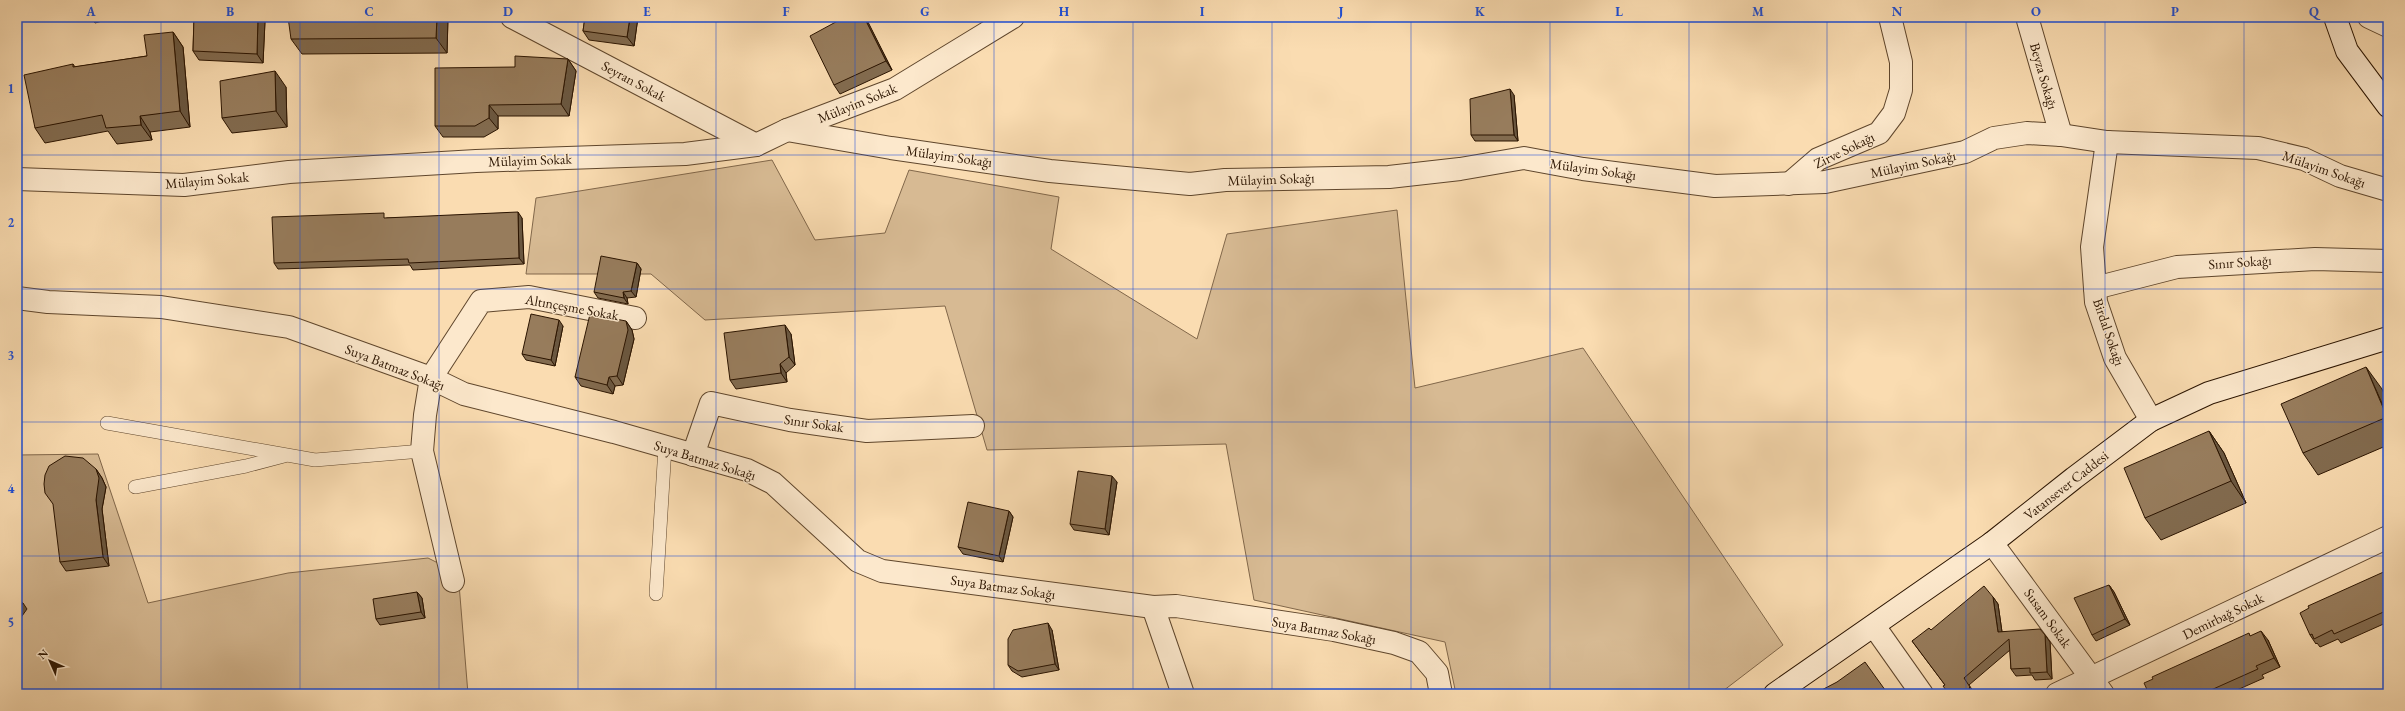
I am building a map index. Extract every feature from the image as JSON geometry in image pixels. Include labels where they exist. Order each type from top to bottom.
[{"type":"street","name":"Seyran Sokak","points":[[512,17],[756,145]]},
{"type":"street","name":"Mülayim Sokak","points":[[17,179],[184,185],[289,172],[476,162],[685,154],[756,145],[787,130],[895,89],[1012,17]]},
{"type":"street","name":"Zirve Sokağı","points":[[1789,184],[1818,159],[1880,133],[1894,113],[1901,90],[1901,62],[1890,17]]},
{"type":"street","name":"Beyza Sokağı","points":[[2026,17],[2061,135]]},
{"type":"street","points":[[2335,17],[2347,51],[2388,106]]},
{"type":"street","points":[[2369,17],[2388,26]]},
{"type":"street","name":"Mülayim Sokağı","points":[[787,130],[1050,171],[1190,184],[1233,180],[1389,177],[1460,169],[1524,158],[1583,169],[1715,186],[1825,182],[1965,152],[1994,138],[2027,133],[2061,135],[2107,142],[2258,148],[2304,159],[2340,176],[2388,190]]},
{"type":"street","name":"Birdal Sokağı","points":[[2107,142],[2092,247],[2096,302],[2116,358],[2151,420]]},
{"type":"street","name":"Sınır Sokağı","points":[[2095,288],[2177,267],[2307,259],[2388,261]]},
{"type":"street","name":"Altınçeşme Sokak","points":[[431,378],[481,301],[529,297],[635,318]]},
{"type":"street","name":"Suya Batmaz Sokağı","points":[[17,298],[48,302],[161,307],[289,327],[431,378],[464,394],[747,470],[773,482],[858,561],[882,571],[1153,608],[1176,606],[1334,630],[1394,643],[1419,652],[1437,673],[1441,694]]},
{"type":"street","name":"Vatansever Caddesi","points":[[1775,694],[1992,543],[2074,478],[2151,420],[2209,393],[2388,338]]},
{"type":"street","points":[[431,378],[422,451],[453,581]]},
{"type":"street","name":"Sınır Sokak","points":[[693,455],[711,403],[790,420],[867,430],[973,426]]},
{"type":"street","name":"Demirbağ Sokak","points":[[2057,694],[2098,686],[2388,537]]},
{"type":"street","name":"Susam Sokak","points":[[1992,543],[2098,686]]},
{"type":"street","points":[[1153,608],[1183,694]]},
{"type":"street","points":[[1874,626],[1922,694]]},
{"type":"lane","points":[[107,422],[315,460],[422,451]]},
{"type":"lane","points":[[656,594],[665,447]]},
{"type":"lane","points":[[135,487],[246,466],[290,455]]},
{"type":"shaded area","points":[[772,160],[815,240],[885,233],[909,170],[1059,197],[1051,249],[1197,339],[1227,234],[1397,210],[1415,388],[1583,348],[1783,645],[1719,694],[1456,694],[1445,642],[1254,600],[1226,444],[987,450],[945,306],[705,320],[651,274],[526,274],[536,198]]},
{"type":"shaded area","points":[[98,454],[148,603],[288,573],[428,558],[440,564],[459,584],[468,694],[17,694],[17,455]]},
{"type":"building","points":[[194,17],[258,17],[257,54],[193,51]]},
{"type":"building","points":[[288,17],[437,17],[436,38],[291,39]]},
{"type":"building","points":[[585,17],[630,17],[627,37],[583,31]]},
{"type":"building","points":[[845,17],[864,17],[886,61],[834,85],[810,36]]},
{"type":"building","points":[[173,32],[180,111],[140,116],[141,125],[106,128],[102,115],[35,128],[24,75],[73,64],[73,67],[147,56],[144,35]]},
{"type":"building","points":[[515,56],[568,59],[561,104],[489,105],[489,118],[475,126],[435,126],[435,68],[515,67]]},
{"type":"building","points":[[275,71],[276,111],[222,118],[220,81]]},
{"type":"building","points":[[1510,89],[1514,135],[1471,135],[1470,99]]},
{"type":"building","points":[[518,212],[519,258],[409,263],[408,259],[274,263],[272,217],[384,213],[384,218]]},
{"type":"building","points":[[601,256],[637,263],[631,291],[623,292],[624,298],[594,292]]},
{"type":"building","points":[[531,314],[559,320],[551,360],[522,354]]},
{"type":"building","points":[[590,314],[626,321],[628,330],[617,376],[609,377],[607,385],[575,377]]},
{"type":"building","points":[[785,325],[789,357],[780,364],[781,373],[730,380],[724,333]]},
{"type":"building","points":[[2366,367],[2387,417],[2303,453],[2281,404]]},
{"type":"building","points":[[2209,431],[2231,481],[2145,518],[2124,468]]},
{"type":"building","points":[[65,456],[83,458],[96,469],[99,478],[96,500],[103,557],[60,562],[53,504],[45,493],[44,484],[45,475],[49,466]]},
{"type":"building","points":[[1078,471],[1112,476],[1105,529],[1070,524]]},
{"type":"building","points":[[968,502],[1009,511],[999,556],[958,547]]},
{"type":"building","points":[[2388,570],[2388,610],[2334,634],[2332,630],[2314,639],[2312,634],[2310,635],[2300,613],[2309,608],[2308,606]]},
{"type":"building","points":[[2109,585],[2125,619],[2092,635],[2074,598]]},
{"type":"building","points":[[1984,586],[1993,597],[1998,632],[2040,629],[2045,635],[2047,672],[2030,673],[2030,668],[2011,669],[2009,639],[1964,678],[1973,694],[1949,694],[1943,686],[1945,685],[1912,641],[1929,628],[1931,630]]},
{"type":"building","points":[[417,592],[421,612],[376,619],[373,599]]},
{"type":"building","points":[[17,599],[23,603],[17,611]]},
{"type":"building","points":[[1048,623],[1055,664],[1018,671],[1008,665],[1008,639],[1013,630]]},
{"type":"building","points":[[2261,631],[2274,658],[2256,666],[2258,669],[2202,694],[2149,694],[2144,683],[2153,679],[2152,677],[2249,633],[2250,636]]},
{"type":"building","points":[[1865,662],[1888,694],[1814,694],[1837,682]]}]
